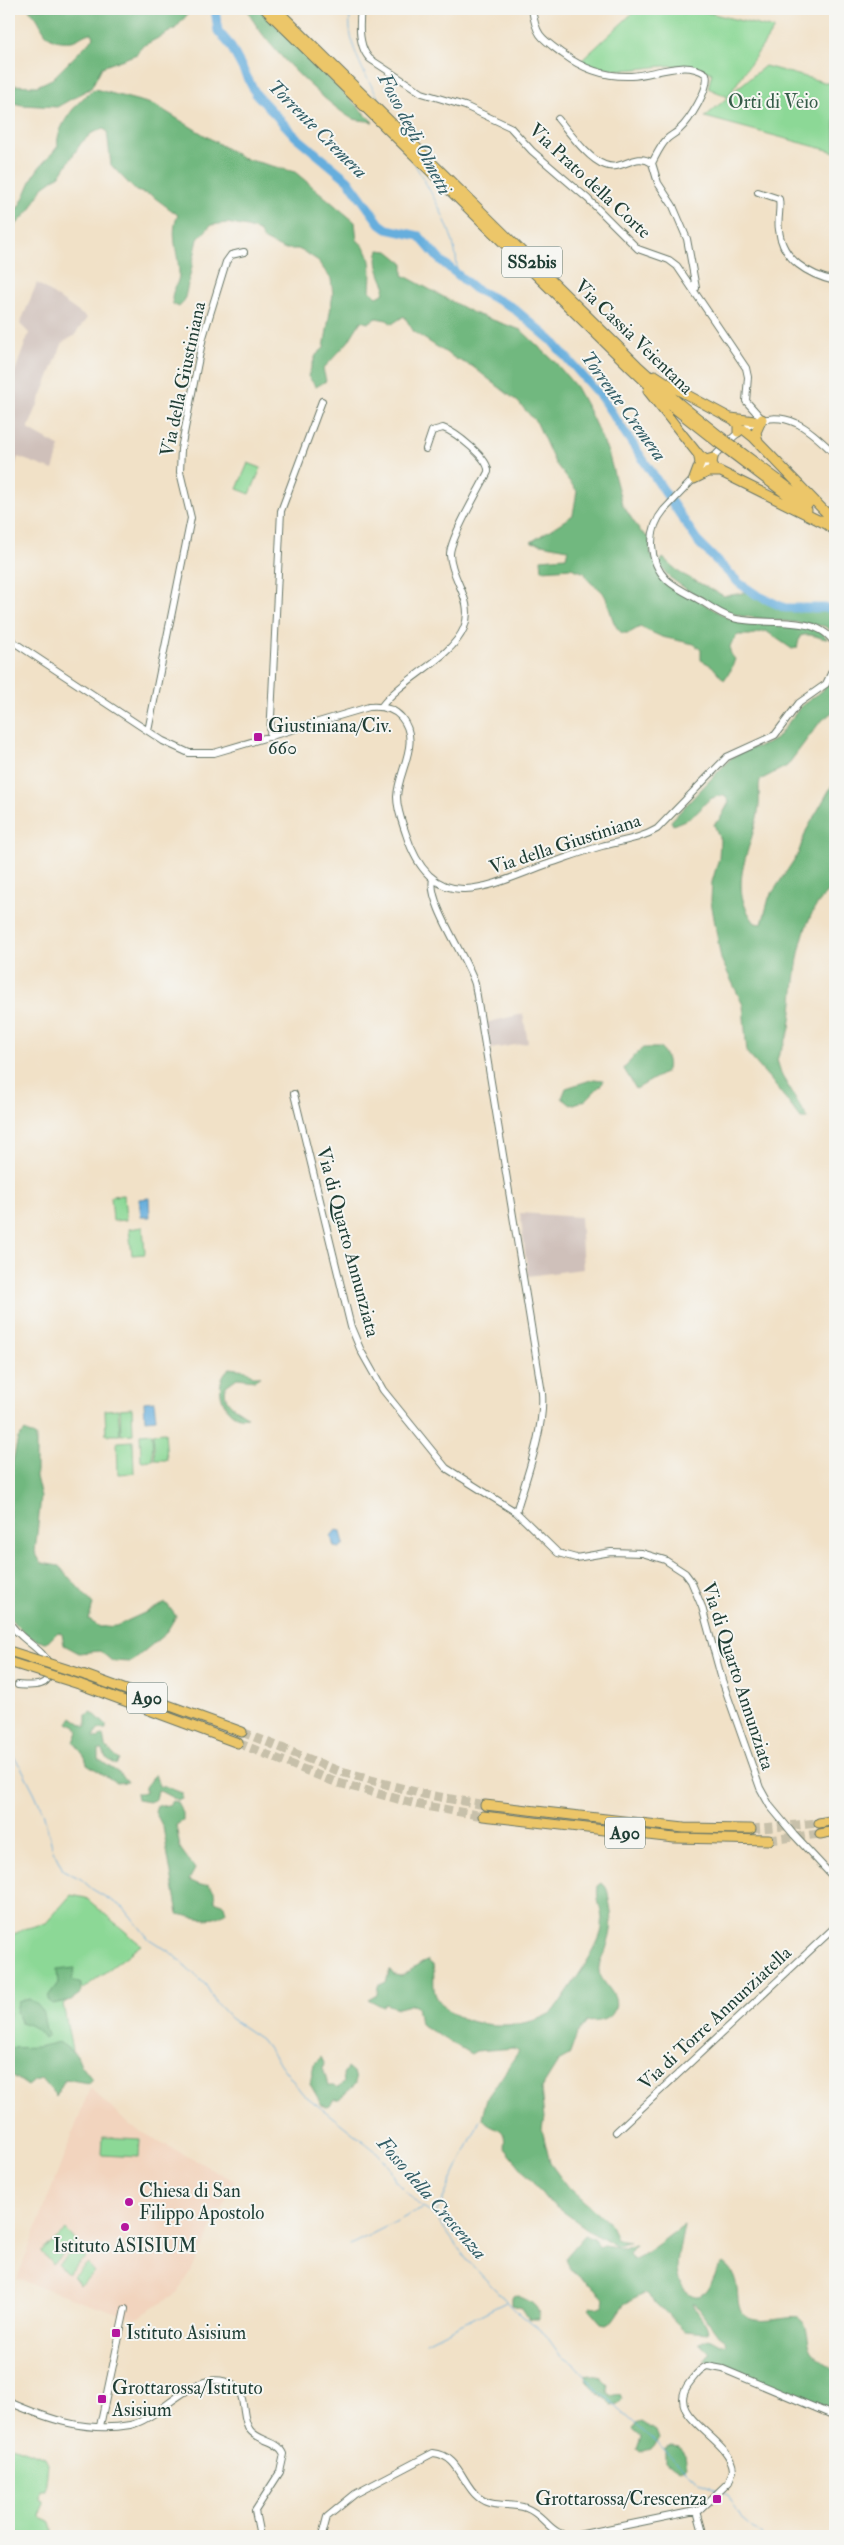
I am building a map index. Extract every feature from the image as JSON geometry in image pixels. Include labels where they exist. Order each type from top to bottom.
[{"type":"highway","name":"Via Cassia Veientana","points":[[265,9],[365,101]]},
{"type":"highway","name":"Via Cassia Veientana","points":[[276,9],[365,101],[634,366],[670,405],[832,523],[835,531]]},
{"type":"highway","name":"Via Cassia Veientana","points":[[454,189],[489,228],[634,366]]},
{"type":"highway","points":[[634,366],[650,370],[678,390],[731,418],[738,424],[740,430],[758,442],[832,523]]},
{"type":"highway","points":[[634,366],[697,453],[706,460],[713,458],[713,466],[721,472],[832,523]]},
{"type":"highway","points":[[731,418],[758,420],[756,432],[758,442]]},
{"type":"highway","points":[[694,479],[700,463],[697,453]]},
{"type":"highway","points":[[694,479],[708,472],[721,472]]},
{"type":"highway","name":"A90","points":[[9,1651],[85,1675],[242,1732]]},
{"type":"highway","name":"A90","points":[[9,1662],[79,1684],[238,1743]]},
{"type":"highway","name":"A90","points":[[485,1805],[684,1828],[751,1829]]},
{"type":"highway","name":"A90","points":[[483,1816],[674,1838],[769,1840]]},
{"type":"highway","points":[[819,1823],[835,1820]]},
{"type":"highway","points":[[820,1834],[835,1831]]},
{"type":"street","name":"Via Prato della Corte","points":[[361,9],[360,35],[365,51],[370,59],[422,94],[465,106],[510,127],[532,151],[588,199],[638,249],[669,260],[677,266],[746,368],[748,377],[746,400],[758,420]]},
{"type":"street","points":[[532,9],[535,28],[541,38],[587,69],[620,76],[671,68],[701,71],[706,74],[707,80],[702,96],[680,129],[667,139],[652,163],[658,182],[673,206],[687,240],[699,299]]},
{"type":"street","points":[[558,119],[587,151],[604,165],[613,167],[639,158],[652,163]]},
{"type":"street","points":[[758,192],[779,199],[780,237],[796,263],[813,275],[835,281]]},
{"type":"street","name":"Via della Giustiniana","points":[[148,731],[191,516],[180,472],[181,448],[203,337],[226,262],[231,255],[244,252]]},
{"type":"street","points":[[270,737],[281,511],[322,401]]},
{"type":"street","points":[[835,454],[811,433],[796,423],[782,419],[758,420],[740,430],[664,510],[655,524],[652,546],[658,567],[670,582],[730,617],[818,628],[826,632],[835,645]]},
{"type":"street","points":[[381,707],[393,693],[455,644],[466,622],[466,599],[453,567],[450,552],[488,472],[488,465],[483,457],[443,428],[432,431],[426,449]]},
{"type":"street","points":[[9,638],[177,749],[197,754],[231,749],[361,709],[381,707],[398,714],[409,733],[410,746],[399,786],[398,807],[416,858],[432,879],[432,888],[436,901],[464,957],[475,984],[542,1393],[542,1406],[535,1443],[516,1512]]},
{"type":"street","name":"Via della Giustiniana","points":[[432,879],[452,888],[474,888],[651,832],[666,821],[727,757],[775,735],[799,703],[826,684],[835,665]]},
{"type":"street","name":"Via di Quarto Annunziata","points":[[294,1094],[346,1306],[361,1351],[392,1402],[447,1469],[516,1512],[554,1551],[564,1557],[637,1552],[665,1560],[685,1573],[691,1581],[702,1607],[722,1680],[760,1788],[770,1806],[788,1828],[835,1879]]},
{"type":"street","points":[[9,1622],[19,1635],[41,1651],[51,1669],[49,1678],[43,1684],[18,1685]]},
{"type":"street","name":"Via di Torre Annunziatella","points":[[616,2132],[835,1927]]},
{"type":"street","points":[[100,2426],[125,2309]]},
{"type":"street","points":[[322,2536],[327,2517],[355,2494],[433,2454],[441,2455],[456,2466],[472,2490],[483,2500],[493,2504],[526,2508],[554,2531],[564,2535],[578,2535],[697,2511],[715,2497],[725,2486],[733,2472],[731,2461],[690,2416],[683,2404],[684,2390],[700,2370],[709,2366],[717,2367],[835,2416]]},
{"type":"street","points":[[9,2402],[54,2421],[100,2426],[125,2425],[138,2422],[186,2390],[200,2384],[225,2382],[234,2386],[240,2394],[250,2430],[261,2438],[279,2446],[284,2456],[280,2472],[255,2511],[260,2536]]},
{"type":"street","points":[[697,2511],[704,2536]]},
{"type":"shaded area","points":[[37,283],[87,318],[74,336],[63,342],[28,429],[60,447],[53,470],[18,457],[9,487],[9,373],[14,374],[29,333],[20,324]]},
{"type":"shaded area","points":[[523,1014],[528,1043],[490,1049],[485,1023]]},
{"type":"shaded area","points":[[520,1213],[580,1217],[583,1269],[528,1276]]},
{"type":"shaded area","name":"Istituto ASISIUM","points":[[90,2088],[130,2126],[235,2181],[190,2273],[181,2287],[172,2297],[135,2319],[17,2279]]},
{"type":"green space","points":[[28,9],[192,9],[175,29],[141,47],[137,54],[102,67],[91,88],[57,107],[22,105],[9,102],[9,85],[37,86],[52,79],[94,37],[92,33],[71,41],[53,39],[44,31],[38,19]]},
{"type":"green space","points":[[248,9],[260,9],[373,122],[351,118],[309,84],[263,35],[253,21]]},
{"type":"green space","name":"Orti di Veio","points":[[637,9],[694,9],[774,29],[729,95],[765,66],[835,85],[835,152],[705,117],[728,97],[708,88],[712,73],[696,67],[664,66],[615,70],[581,61]]},
{"type":"green space","points":[[95,89],[155,105],[242,158],[295,172],[355,222],[357,240],[369,257],[370,291],[377,297],[383,294],[385,285],[378,268],[378,254],[379,250],[388,251],[403,263],[403,275],[473,313],[521,330],[555,362],[576,387],[608,452],[622,504],[640,531],[649,538],[651,555],[667,582],[728,618],[817,628],[828,639],[811,635],[800,636],[797,648],[792,649],[766,631],[750,635],[738,635],[730,647],[732,656],[735,659],[731,670],[724,680],[712,666],[701,660],[701,650],[694,644],[662,637],[640,627],[629,633],[622,633],[613,621],[603,592],[589,581],[585,573],[571,568],[542,570],[541,559],[566,557],[568,549],[531,542],[573,515],[577,491],[555,463],[537,423],[518,402],[472,366],[456,359],[414,332],[404,316],[392,324],[387,320],[376,318],[368,323],[361,321],[348,342],[323,369],[326,381],[316,387],[308,376],[316,355],[324,348],[333,294],[331,279],[317,260],[308,254],[298,249],[283,249],[263,239],[259,231],[247,227],[227,223],[211,225],[198,239],[184,302],[179,307],[173,304],[172,296],[179,274],[174,237],[175,222],[178,215],[151,195],[136,191],[111,165],[107,131],[103,129],[92,133],[81,143],[61,174],[43,187],[30,210],[9,232],[9,217],[21,203],[35,173],[58,146],[60,131],[69,114],[82,99]]},
{"type":"green space","points":[[248,463],[261,468],[250,494],[237,489]]},
{"type":"green space","points":[[663,558],[680,573],[724,596],[750,592],[767,603],[795,612],[814,605],[835,610],[835,636],[833,632],[824,626],[741,616],[728,612],[686,589],[669,577],[659,564]]},
{"type":"green space","points":[[835,676],[835,710],[820,722],[787,766],[760,780],[759,806],[741,880],[746,908],[755,923],[762,924],[769,898],[798,854],[806,831],[835,780],[835,885],[821,899],[811,915],[804,933],[796,971],[790,1028],[777,1060],[782,1076],[808,1119],[801,1119],[747,1053],[743,1005],[721,959],[711,901],[712,882],[719,858],[720,840],[714,824],[720,819],[729,802],[725,795],[717,796],[708,801],[697,813],[688,819],[673,825],[671,821],[731,758],[745,750],[767,744],[776,739],[801,706],[822,691]]},
{"type":"green space","points":[[643,1048],[660,1048],[667,1059],[668,1066],[666,1072],[636,1089],[624,1069]]},
{"type":"green space","points":[[594,1079],[603,1080],[603,1083],[586,1100],[571,1105],[562,1098],[566,1088]]},
{"type":"green space","points":[[124,1195],[126,1220],[113,1221],[111,1196]]},
{"type":"green space","points":[[143,1227],[145,1254],[132,1255],[129,1229]]},
{"type":"green space","points":[[230,1368],[246,1370],[253,1376],[261,1376],[255,1380],[237,1378],[226,1386],[225,1392],[228,1402],[248,1417],[232,1414],[222,1400],[221,1382],[224,1374]]},
{"type":"green space","points":[[132,1408],[133,1434],[121,1435],[120,1409]]},
{"type":"green space","points":[[118,1409],[120,1435],[106,1435],[105,1410]]},
{"type":"green space","points":[[25,1431],[36,1437],[36,1477],[41,1497],[35,1552],[41,1563],[59,1566],[93,1604],[89,1620],[100,1627],[116,1626],[166,1603],[176,1616],[166,1633],[131,1662],[112,1661],[100,1651],[79,1653],[64,1645],[62,1634],[58,1632],[48,1642],[42,1642],[22,1631],[10,1618],[9,1479],[18,1438]]},
{"type":"green space","points":[[165,1432],[167,1460],[155,1460],[153,1433]]},
{"type":"green space","points":[[152,1433],[153,1460],[141,1461],[140,1434]]},
{"type":"green space","points":[[133,1441],[134,1473],[118,1474],[117,1442]]},
{"type":"green space","points":[[92,1712],[106,1725],[106,1729],[98,1729],[94,1737],[98,1738],[103,1735],[105,1746],[119,1760],[116,1765],[105,1757],[103,1750],[99,1750],[99,1759],[122,1775],[128,1782],[117,1783],[87,1764],[85,1757],[74,1742],[78,1732],[76,1727],[68,1723],[72,1717],[86,1727],[86,1715]]},
{"type":"green space","points":[[155,1774],[159,1786],[182,1793],[182,1798],[177,1800],[158,1790],[156,1799],[149,1802],[137,1800],[136,1793],[145,1793],[145,1787]]},
{"type":"green space","points":[[172,1801],[177,1802],[183,1813],[183,1821],[176,1825],[180,1848],[195,1869],[189,1880],[200,1885],[209,1884],[214,1891],[215,1901],[224,1905],[226,1912],[221,1916],[203,1919],[178,1914],[163,1827],[155,1812],[157,1806],[169,1805]]},
{"type":"green space","points":[[602,1883],[608,1893],[612,1925],[599,1972],[612,1992],[616,2002],[615,2008],[613,2013],[607,2018],[600,2021],[587,2022],[577,2034],[569,2056],[558,2062],[541,2089],[544,2118],[542,2129],[550,2163],[566,2185],[611,2225],[617,2240],[630,2242],[616,2247],[597,2236],[547,2200],[504,2147],[504,2134],[486,2122],[482,2117],[487,2098],[519,2051],[514,2048],[476,2051],[471,2054],[420,2024],[417,2006],[413,2004],[398,2008],[385,2004],[383,2007],[368,1999],[377,1994],[378,1986],[386,1982],[390,1970],[394,1975],[401,1976],[427,1960],[433,1965],[436,1996],[445,2008],[458,2016],[474,2022],[492,2025],[510,2025],[543,2017],[555,2010],[589,1958],[600,1937],[602,1917],[597,1891],[598,1886]]},
{"type":"green space","points":[[71,1895],[86,1898],[141,1945],[63,2004],[72,2050],[9,2074],[9,1937],[24,1929],[46,1923]]},
{"type":"green space","points":[[75,1968],[72,1980],[81,1984],[81,1993],[71,2000],[53,2004],[48,2000],[49,1995],[58,1983],[57,1970]]},
{"type":"green space","points":[[29,1999],[42,2010],[48,2035],[44,2038],[34,2027],[20,2022],[16,2012],[18,2002]]},
{"type":"green space","points":[[59,2042],[77,2055],[81,2065],[92,2079],[88,2083],[65,2079],[56,2096],[42,2079],[34,2081],[28,2086],[9,2073],[9,2048],[38,2047]]},
{"type":"green space","points":[[321,2057],[328,2085],[335,2085],[338,2088],[344,2083],[343,2074],[347,2068],[355,2075],[356,2084],[339,2099],[334,2099],[330,2106],[327,2107],[322,2105],[310,2084],[314,2064]]},
{"type":"green space","points":[[103,2137],[140,2139],[139,2157],[102,2155]]},
{"type":"green space","points":[[684,2225],[677,2262],[679,2280],[683,2288],[690,2294],[697,2296],[705,2293],[719,2266],[723,2263],[734,2276],[739,2305],[744,2315],[750,2319],[758,2320],[800,2319],[807,2330],[812,2351],[835,2372],[835,2412],[720,2364],[704,2361],[710,2354],[699,2343],[709,2339],[720,2345],[726,2344],[725,2340],[718,2335],[695,2303],[693,2304],[706,2325],[708,2333],[685,2331],[646,2293],[624,2304],[613,2320],[606,2324],[601,2323],[588,2308],[590,2306],[600,2308],[603,2306],[605,2299],[577,2275],[568,2264],[566,2257],[585,2235],[594,2239],[598,2248],[603,2246],[624,2249],[635,2245],[629,2254],[633,2260]]},
{"type":"green space","points":[[66,2230],[77,2242],[52,2264],[41,2252]]},
{"type":"green space","points":[[77,2247],[86,2257],[67,2274],[58,2264]]},
{"type":"green space","points":[[87,2263],[95,2272],[80,2285],[73,2276]]},
{"type":"green space","points":[[515,2295],[535,2306],[539,2314],[538,2319],[529,2319],[522,2308],[512,2305],[512,2297]]},
{"type":"green space","points":[[585,2374],[601,2378],[608,2385],[607,2391],[609,2396],[620,2394],[622,2399],[617,2404],[611,2405],[587,2381]]},
{"type":"green space","points":[[642,2422],[656,2431],[659,2439],[651,2449],[640,2452],[637,2449],[641,2437],[633,2430],[636,2424]]},
{"type":"green space","points":[[9,2445],[45,2458],[48,2464],[45,2491],[40,2491],[39,2499],[43,2501],[41,2518],[50,2522],[54,2536],[9,2536]]},
{"type":"green space","points":[[671,2446],[680,2447],[685,2454],[687,2466],[680,2470],[665,2463],[665,2449]]},
{"type":"water","points":[[149,1198],[150,1217],[141,1217],[139,1199]]},
{"type":"water","points":[[154,1401],[156,1419],[145,1420],[144,1402]]},
{"type":"water","points":[[336,1530],[341,1531],[344,1544],[339,1548],[334,1547],[331,1536]]},
{"type":"waterway","name":"Torrente Cremera","points":[[215,9],[218,31],[230,45],[256,94],[295,136],[348,180],[380,224],[387,229],[419,236],[439,259],[475,289],[512,307],[551,340],[601,397],[699,543],[739,583],[757,595],[785,608],[835,608]]},
{"type":"waterway","name":"Fosso degli Olmetti","points":[[351,9],[351,36],[354,49],[386,112]]},
{"type":"waterway","name":"Fosso degli Olmetti","points":[[412,159],[448,228],[453,243],[457,273]]},
{"type":"waterway","name":"Fosso della Crescenza","points":[[9,1751],[21,1767],[34,1792],[43,1812],[53,1850],[63,1870],[81,1879],[92,1889],[124,1908],[149,1939],[170,1952],[205,1984],[217,2004],[230,2018],[261,2039],[302,2093],[377,2152],[390,2168],[395,2181],[422,2208],[435,2216],[467,2260],[515,2310],[545,2334],[560,2355],[574,2364],[599,2391],[699,2482],[717,2490]]},
{"type":"waterway","points":[[435,2216],[480,2120]]},
{"type":"waterway","points":[[350,2245],[421,2209]]},
{"type":"waterway","points":[[426,2342],[506,2302]]},
{"type":"waterway","name":"Fosso della Crescenza","points":[[723,2492],[728,2495],[743,2520],[762,2536]]},
{"type":"tunnel","points":[[242,1732],[341,1772],[423,1794],[485,1805]]},
{"type":"tunnel","points":[[238,1743],[335,1782],[420,1805],[483,1816]]},
{"type":"tunnel","points":[[751,1829],[819,1823]]},
{"type":"tunnel","points":[[769,1840],[820,1834]]},
{"type":"place","name":"Giustiniana/Civ. 660","points":[[258,737]]},
{"type":"place","name":"Chiesa di San Filippo Apostolo","points":[[129,2202]]},
{"type":"place","name":"Istituto ASISIUM","points":[[125,2227]]},
{"type":"place","name":"Istituto Asisium","points":[[116,2333]]},
{"type":"place","name":"Grottarossa/Istituto Asisium","points":[[102,2399]]},
{"type":"place","name":"Grottarossa/Crescenza","points":[[717,2499]]}]
